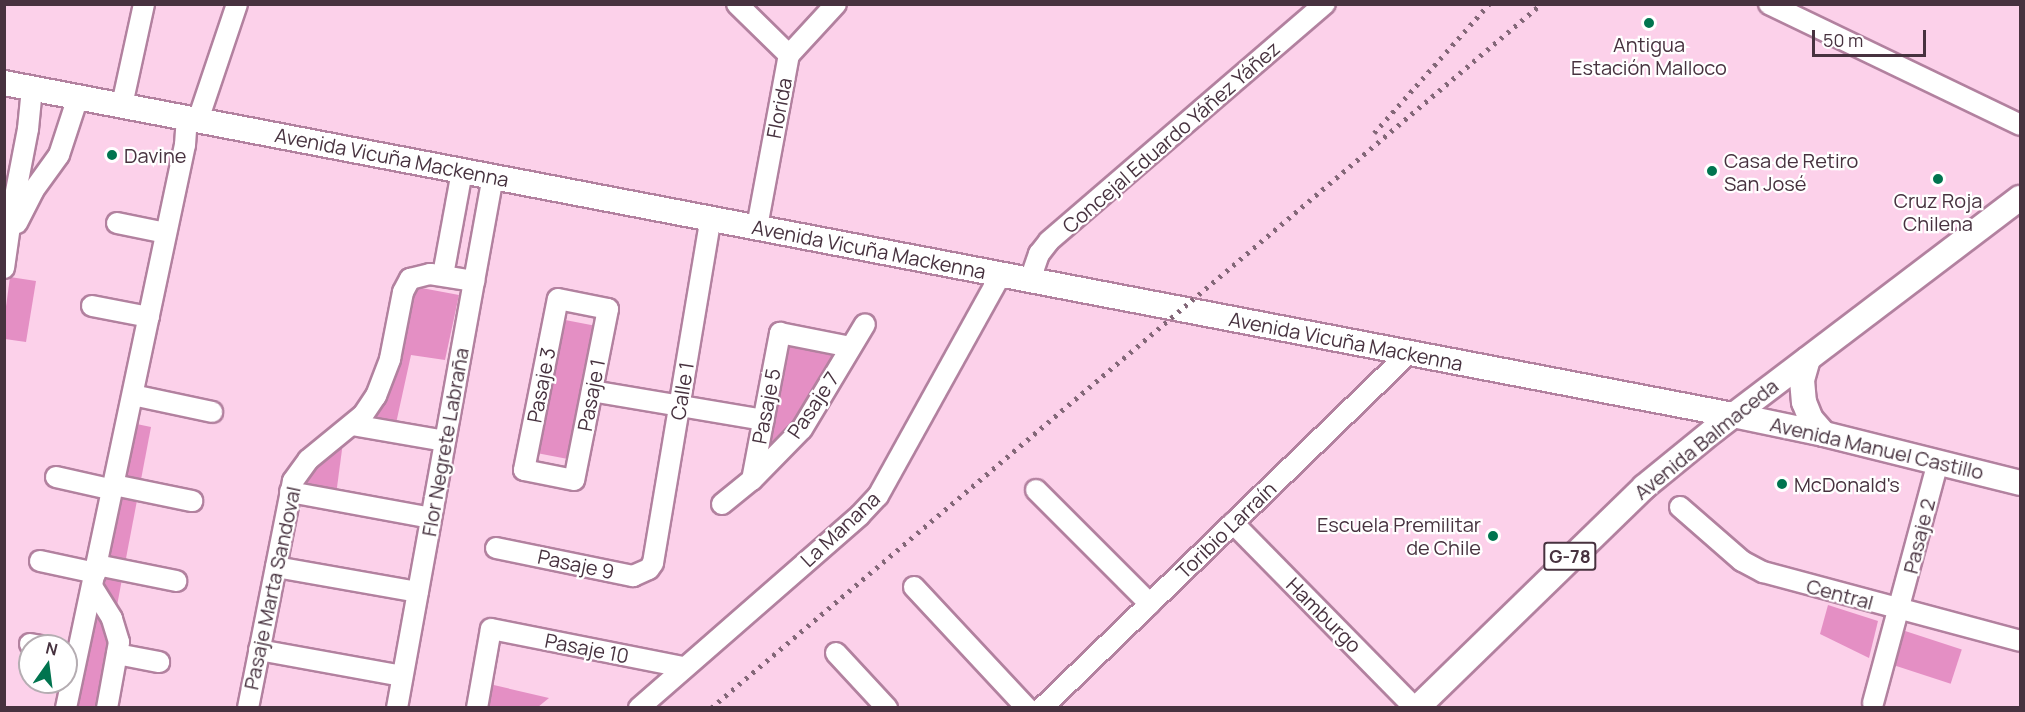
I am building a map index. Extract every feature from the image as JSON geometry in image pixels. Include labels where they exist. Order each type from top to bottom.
[{"type":"main road","name":"Avenida Vicuña Mackenna","points":[[4,82],[1733,415]]},
{"type":"main road","name":"Avenida Balmaceda","points":[[1416,708],[1620,509],[1733,415],[2020,198]]},
{"type":"main road","points":[[1808,359],[1802,380],[1804,402],[1811,419],[1824,434]]},
{"type":"main road","name":"Avenida Manuel Castillo","points":[[1733,415],[1824,434],[2020,483]]},
{"type":"street","points":[[122,105],[144,4]]},
{"type":"street","points":[[77,634],[95,575],[166,233],[193,119],[237,4]]},
{"type":"street","points":[[737,4],[789,55]]},
{"type":"street","name":"Florida","points":[[757,227],[789,55],[836,4]]},
{"type":"street","name":"Concejal Eduardo Yáñez Yáñez","points":[[1030,280],[1039,255],[1049,241],[1325,4]]},
{"type":"street","points":[[1769,4],[2020,125]]},
{"type":"street","points":[[4,267],[28,129],[32,88]]},
{"type":"street","points":[[10,240],[33,191],[59,155],[78,97]]},
{"type":"street","points":[[462,171],[443,274],[474,281]]},
{"type":"street","name":"Flor Negrete Labraña","points":[[397,708],[494,176]]},
{"type":"street","name":"Calle 1","points":[[652,563],[711,218]]},
{"type":"street","points":[[117,223],[166,233]]},
{"type":"street","name":"Pasaje Marta Sandoval","points":[[248,708],[293,481],[308,460],[363,415],[381,387],[390,359],[403,292],[410,279],[420,275],[443,274]]},
{"type":"street","name":"La Manana","points":[[639,708],[683,667],[860,516],[878,496],[1001,274]]},
{"type":"street","name":"Pasaje 3","points":[[574,480],[524,470],[558,299],[608,309]]},
{"type":"street","points":[[92,306],[149,317]]},
{"type":"street","name":"Pasaje 1","points":[[574,480],[608,309]]},
{"type":"street","name":"Pasaje 7","points":[[722,504],[752,480],[802,429],[865,324]]},
{"type":"street","name":"Pasaje 5","points":[[752,480],[780,333],[851,347]]},
{"type":"street","name":"Toribio Larraín","points":[[1042,708],[1409,353]]},
{"type":"street","points":[[592,391],[764,420]]},
{"type":"street","points":[[133,395],[212,412]]},
{"type":"street","points":[[352,425],[445,441]]},
{"type":"street","name":"Pasaje 2","points":[[1873,703],[1895,619],[1900,610],[1938,462]]},
{"type":"street","points":[[56,477],[192,501]]},
{"type":"street","points":[[1036,490],[1150,604]]},
{"type":"street","points":[[290,492],[431,518]]},
{"type":"street","name":"Central","points":[[1680,507],[1752,567],[1900,610],[2020,641]]},
{"type":"street","name":"Hamburgo","points":[[1233,523],[1416,708]]},
{"type":"street","name":"Pasaje 9","points":[[496,548],[633,576],[648,569],[652,563]]},
{"type":"street","points":[[40,561],[95,575],[176,581]]},
{"type":"street","points":[[276,567],[418,592]]},
{"type":"street","points":[[95,575],[119,642],[107,708]]},
{"type":"street","points":[[914,587],[1027,708]]},
{"type":"street","name":"Pasaje 10","points":[[477,708],[491,629],[683,667]]},
{"type":"street","points":[[259,650],[402,676]]},
{"type":"street","points":[[117,654],[159,662]]},
{"type":"street","points":[[836,654],[887,708]]},
{"type":"shaded area","points":[[10,277],[36,281],[26,342],[5,339],[5,314]]},
{"type":"shaded area","points":[[411,286],[459,295],[445,360],[411,355],[395,428],[362,422]]},
{"type":"shaded area","points":[[560,319],[600,327],[574,460],[534,453]]},
{"type":"shaded area","points":[[781,345],[840,357],[800,424],[758,466]]},
{"type":"shaded area","points":[[127,422],[151,427],[115,616],[99,591]]},
{"type":"shaded area","points":[[343,442],[336,495],[296,488],[319,459]]},
{"type":"shaded area","points":[[1828,605],[1878,621],[1869,658],[1820,634]]},
{"type":"shaded area","points":[[97,614],[109,642],[96,707],[77,708]]},
{"type":"shaded area","points":[[1899,629],[1962,649],[1951,684],[1888,663]]},
{"type":"shaded area","points":[[485,683],[549,698],[538,707],[481,708]]},
{"type":"railway","points":[[1374,133],[1489,4]]},
{"type":"railway","points":[[711,708],[1541,4]]},
{"type":"place","name":"Antigua Estación Malloco","points":[[1649,23]]},
{"type":"place","name":"Davine","points":[[112,155]]},
{"type":"place","name":"Casa de Retiro San José","points":[[1712,171]]},
{"type":"place","name":"Cruz Roja Chilena","points":[[1938,179]]},
{"type":"place","name":"McDonald's","points":[[1782,484]]},
{"type":"place","name":"Escuela Premilitar de Chile","points":[[1493,536]]}]
